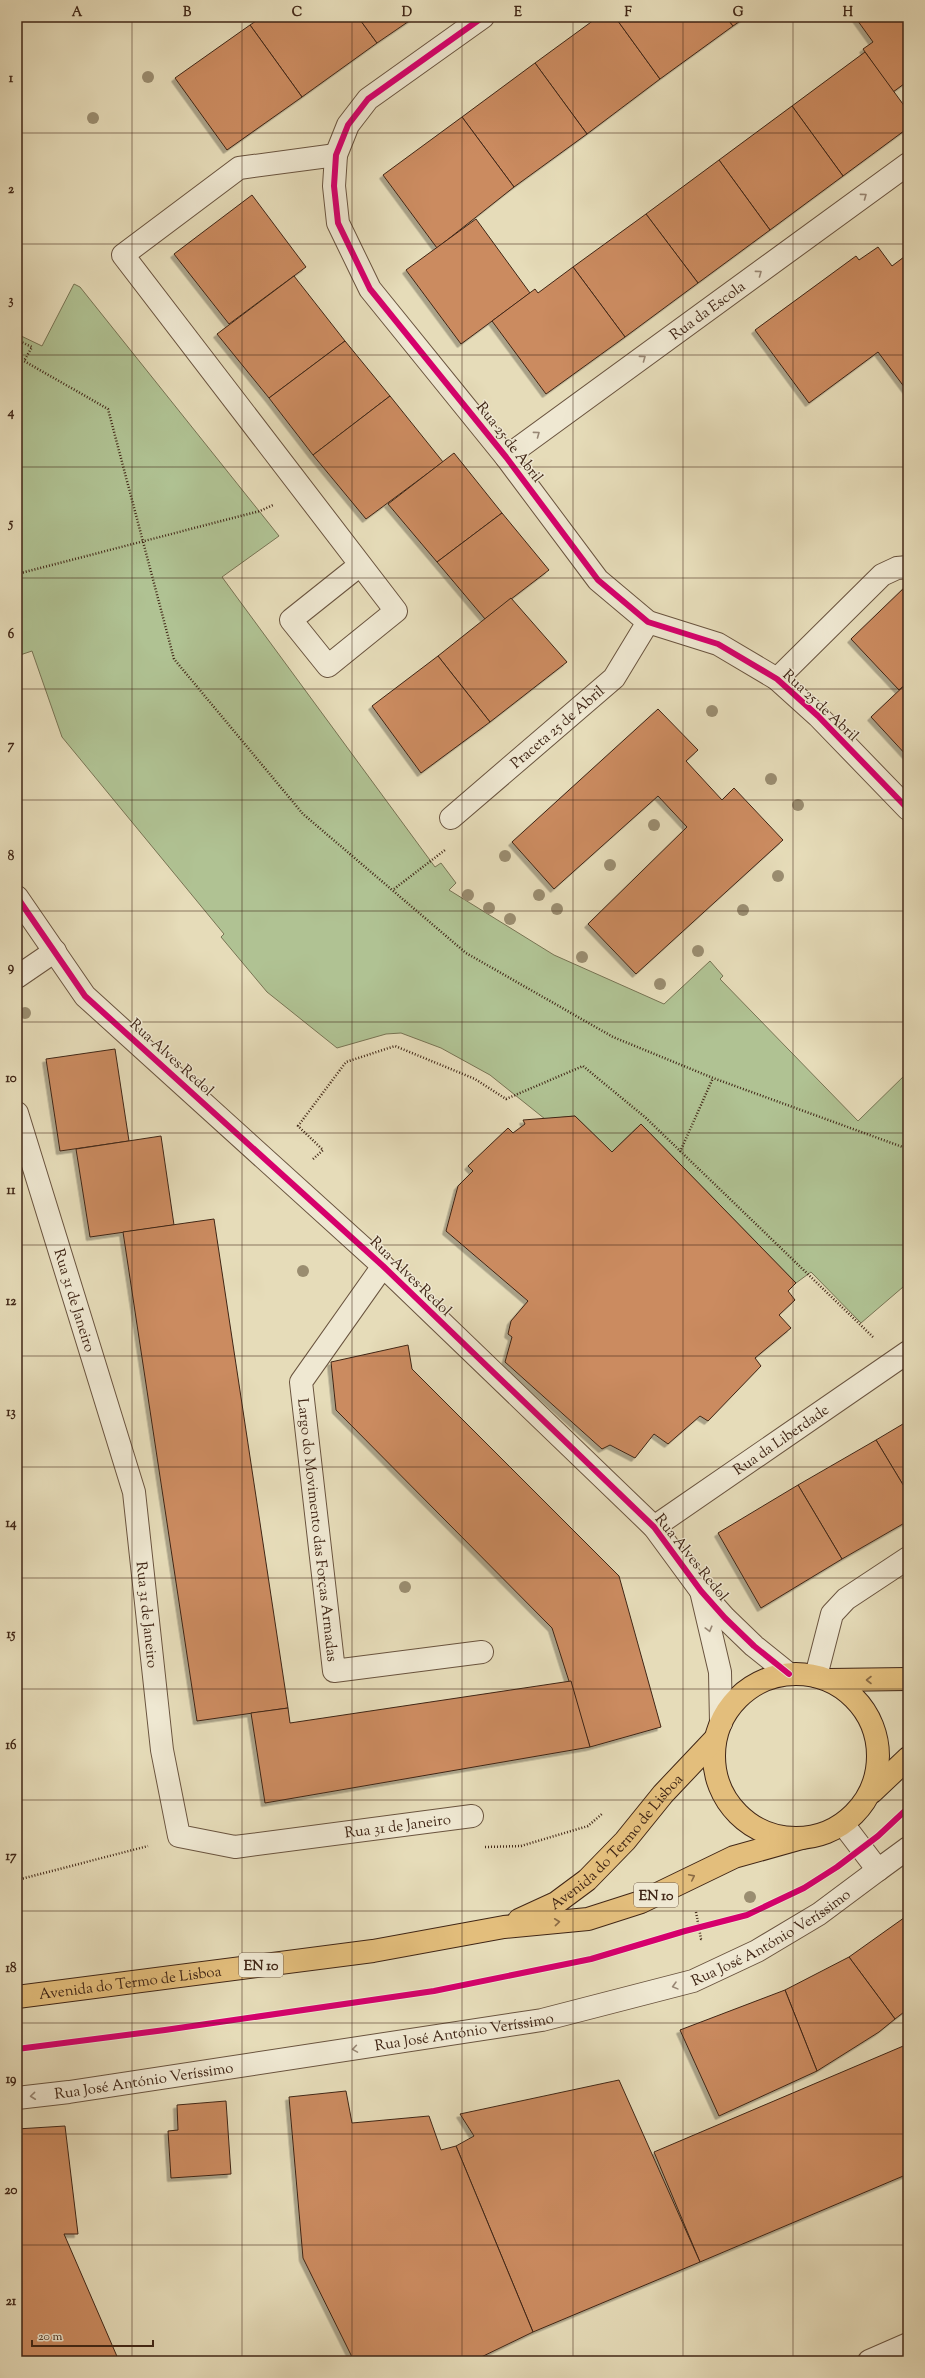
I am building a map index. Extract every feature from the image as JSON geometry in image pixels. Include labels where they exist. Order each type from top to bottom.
[{"type":"main road","name":"EN 10","points":[[908,1679],[822,1678],[789,1674],[761,1682],[737,1699],[718,1731],[714,1764],[721,1788],[734,1810],[754,1826],[777,1836],[802,1838],[823,1833],[843,1824],[858,1810],[870,1794],[908,1758]]},
{"type":"main road","name":"EN 10","points":[[822,1678],[851,1695],[869,1716],[877,1741],[878,1768],[870,1794]]},
{"type":"main road","name":"Avenida do Termo de Lisboa","points":[[504,1928],[556,1903],[587,1880],[625,1841],[663,1794],[718,1731]]},
{"type":"main road","name":"Avenida do Termo de Lisboa","points":[[17,1997],[373,1951],[504,1928],[588,1919],[642,1902],[734,1857],[802,1838]]},
{"type":"street","name":"Rua 25 de Abril","points":[[483,17],[368,99],[348,125],[336,155],[334,186],[338,223],[357,265],[370,289],[506,457],[598,580],[648,622],[718,644],[777,680],[818,716],[908,809]]},
{"type":"street","points":[[336,155],[239,168],[123,256],[396,611],[328,666],[291,620],[360,565]]},
{"type":"street","name":"Rua da Escola","points":[[506,457],[908,164]]},
{"type":"street","points":[[777,680],[882,575],[897,568],[908,567]]},
{"type":"street","name":"Praceta 25 de Abril","points":[[451,818],[614,678],[648,622]]},
{"type":"street","name":"Rua Alves Redol","points":[[17,897],[85,996],[290,1180],[383,1266],[654,1527],[701,1591],[754,1646],[789,1674]]},
{"type":"street","points":[[17,977],[54,951]]},
{"type":"street","name":"Rua 31 de Janeiro","points":[[17,1113],[134,1492],[162,1750],[179,1836],[235,1847],[472,1816]]},
{"type":"street","name":"Largo do Movimento das Forças Armadas","points":[[383,1266],[301,1382],[334,1671],[482,1652]]},
{"type":"street","name":"Rua da Liberdade","points":[[654,1527],[903,1356]]},
{"type":"street","points":[[822,1678],[832,1614],[846,1599],[908,1558]]},
{"type":"street","name":"Rua Alves Redol","points":[[701,1591],[720,1672],[718,1731]]},
{"type":"street","points":[[843,1824],[878,1870]]},
{"type":"street","name":"Rua José António Veríssimo","points":[[17,2098],[69,2092],[542,2020],[693,1981],[757,1951],[819,1914],[908,1848]]},
{"type":"street","points":[[869,2361],[908,2344]]},
{"type":"path","points":[[17,340],[32,347],[24,361],[108,409],[174,659],[303,814],[394,889],[466,953],[613,1037],[713,1078],[908,1149]]},
{"type":"path","points":[[17,574],[143,540],[260,511],[303,491]]},
{"type":"path","points":[[394,889],[445,850],[451,818]]},
{"type":"path","points":[[290,1180],[323,1150],[298,1126],[346,1062],[395,1046],[475,1079],[506,1099],[583,1066],[646,1118],[680,1152],[903,1356]]},
{"type":"path","points":[[680,1152],[713,1078]]},
{"type":"path","points":[[17,1880],[138,1849],[179,1836]]},
{"type":"path","points":[[692,1929],[706,1925]]},
{"type":"green space","points":[[74,284],[80,287],[279,536],[222,577],[435,867],[441,863],[456,883],[449,890],[554,955],[664,1004],[710,961],[723,976],[720,979],[858,1121],[908,1072],[908,1280],[903,1287],[861,1323],[811,1272],[796,1283],[641,1124],[612,1152],[575,1116],[545,1119],[490,1075],[441,1048],[401,1033],[386,1034],[337,1048],[267,992],[221,937],[224,934],[62,737],[32,651],[17,656],[17,334],[42,346]]},
{"type":"building","points":[[262,17],[358,17],[377,43],[302,97],[250,25]]},
{"type":"building","points":[[358,17],[415,17],[377,43]]},
{"type":"building","points":[[598,17],[615,17],[660,79],[587,134],[535,63]]},
{"type":"building","points":[[615,17],[726,17],[733,26],[660,79]]},
{"type":"building","points":[[726,17],[746,17],[733,26]]},
{"type":"building","points":[[855,17],[908,17],[908,81],[893,92],[863,49],[873,42]]},
{"type":"building","points":[[250,25],[302,97],[227,150],[175,78]]},
{"type":"building","points":[[865,52],[908,111],[908,128],[843,176],[792,106]]},
{"type":"building","points":[[535,63],[587,134],[514,187],[462,117]]},
{"type":"building","points":[[792,106],[843,176],[770,230],[719,160]]},
{"type":"building","points":[[462,117],[514,187],[437,248],[383,175]]},
{"type":"building","points":[[719,160],[770,230],[698,283],[646,214]]},
{"type":"building","points":[[252,195],[306,267],[229,324],[174,254]]},
{"type":"building","points":[[646,214],[698,283],[625,337],[573,267]]},
{"type":"building","points":[[476,219],[530,293],[461,344],[406,270]]},
{"type":"building","points":[[878,247],[892,266],[908,254],[908,392],[878,352],[809,403],[755,330],[856,256],[859,260]]},
{"type":"building","points":[[573,267],[625,337],[546,394],[492,321],[535,289],[538,293]]},
{"type":"building","points":[[294,276],[345,341],[269,398],[217,334]]},
{"type":"building","points":[[345,341],[390,396],[313,455],[269,398]]},
{"type":"building","points":[[390,396],[443,462],[366,519],[313,455]]},
{"type":"building","points":[[454,453],[502,513],[437,562],[388,504]]},
{"type":"building","points":[[502,513],[549,570],[485,619],[437,562]]},
{"type":"building","points":[[907,585],[908,682],[899,690],[851,639]]},
{"type":"building","points":[[511,598],[567,662],[490,722],[438,656]]},
{"type":"building","points":[[438,656],[490,722],[421,773],[372,706]]},
{"type":"building","points":[[908,682],[908,757],[871,717]]},
{"type":"building","points":[[658,709],[698,750],[686,761],[722,800],[734,788],[783,840],[636,974],[588,924],[687,827],[658,796],[554,889],[512,842]]},
{"type":"building","points":[[115,1049],[129,1141],[60,1151],[46,1059]]},
{"type":"building","points":[[575,1116],[612,1152],[641,1124],[796,1283],[788,1291],[795,1300],[779,1315],[791,1328],[755,1358],[761,1366],[708,1421],[700,1416],[668,1444],[654,1434],[635,1458],[610,1445],[602,1449],[505,1362],[512,1337],[508,1334],[511,1321],[528,1301],[446,1231],[458,1186],[473,1171],[468,1166],[508,1128],[513,1133],[525,1124],[523,1120]]},
{"type":"building","points":[[161,1136],[174,1225],[90,1237],[76,1149]]},
{"type":"building","points":[[214,1219],[288,1708],[197,1721],[123,1232]]},
{"type":"building","points":[[408,1345],[412,1369],[619,1576],[661,1727],[590,1747],[552,1628],[336,1410],[331,1362]]},
{"type":"building","points":[[908,1421],[908,1493],[876,1440]]},
{"type":"building","points":[[876,1440],[908,1493],[908,1521],[842,1559],[798,1485]]},
{"type":"building","points":[[798,1485],[842,1559],[761,1608],[718,1533]]},
{"type":"building","points":[[571,1681],[590,1747],[265,1803],[251,1713],[288,1708],[290,1723]]},
{"type":"building","points":[[908,1915],[908,2009],[895,2019],[849,1957]]},
{"type":"building","points":[[849,1957],[895,2019],[879,2032],[817,2071],[785,1990]]},
{"type":"building","points":[[785,1990],[817,2071],[719,2116],[680,2030]]},
{"type":"building","points":[[908,2044],[908,2174],[700,2262],[654,2152]]},
{"type":"building","points":[[619,2080],[700,2262],[533,2332],[456,2146],[474,2136],[460,2114]]},
{"type":"building","points":[[346,2091],[352,2123],[429,2116],[441,2150],[456,2146],[533,2332],[473,2361],[354,2361],[303,2258],[289,2097]]},
{"type":"building","points":[[226,2101],[231,2174],[171,2178],[168,2131],[178,2130],[177,2105]]},
{"type":"building","points":[[65,2126],[78,2234],[64,2234],[119,2361],[17,2361],[17,2129]]},
{"type":"cycle path","points":[[483,17],[368,99],[348,125],[336,155],[334,186],[338,223],[370,289],[506,457],[598,580],[648,622],[718,644],[777,679],[818,716],[908,809]]},
{"type":"cycle path","points":[[17,897],[85,996],[383,1266],[654,1527],[701,1591],[725,1618],[754,1646],[789,1674]]},
{"type":"cycle path","points":[[17,2049],[165,2030],[434,1991],[591,1959],[685,1931],[747,1915],[804,1888],[837,1867],[878,1836],[908,1808]]}]
